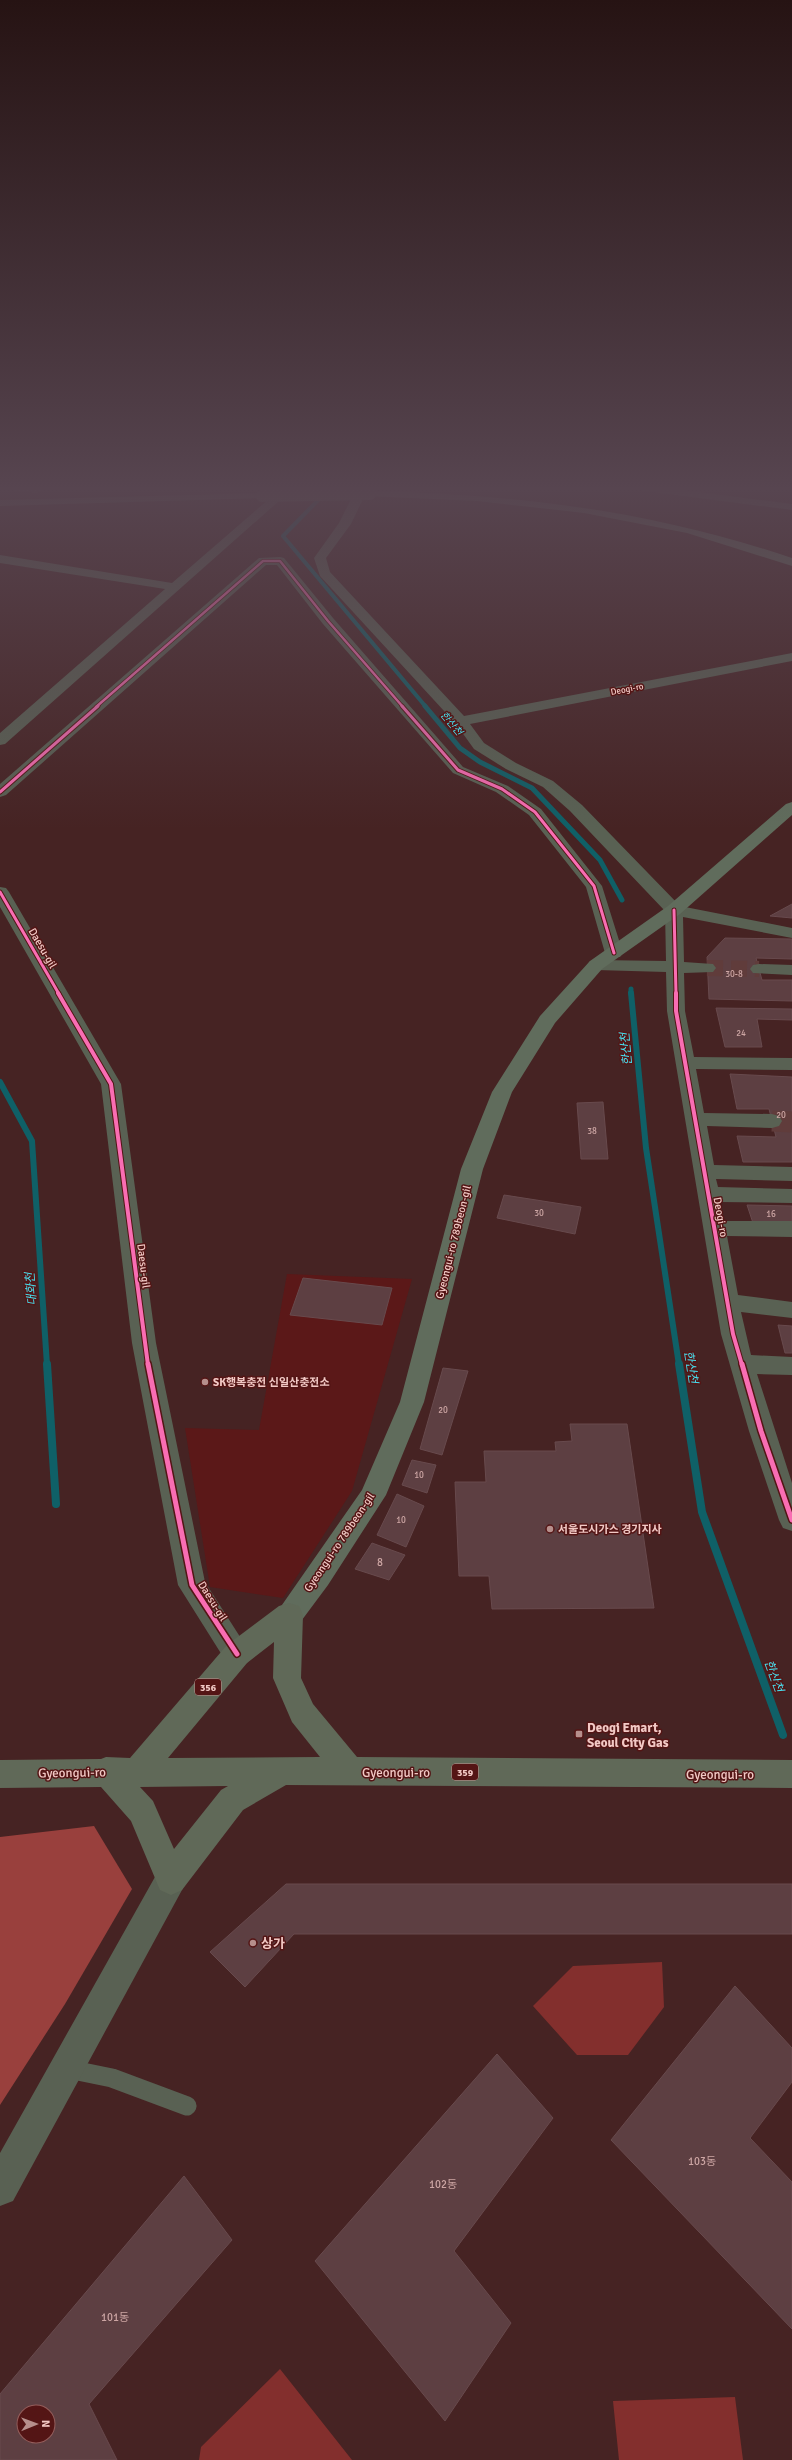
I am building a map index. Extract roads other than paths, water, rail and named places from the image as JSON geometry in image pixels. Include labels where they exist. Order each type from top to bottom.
[{"type":"main road","name":"356","points":[[674,910],[792,808]]},
{"type":"main road","name":"Gyeongui-ro 789beon-gil","points":[[290,1614],[318,1577],[372,1495],[412,1402],[472,1169],[502,1092],[547,1020],[596,966],[674,910]]},
{"type":"main road","name":"356","points":[[138,1770],[237,1654],[290,1614]]},
{"type":"main road","points":[[290,1614],[287,1678],[302,1713],[350,1771]]},
{"type":"main road","name":"Gyeongui-ro","points":[[0,1774],[138,1770],[792,1774]]},
{"type":"main road","points":[[171,1880],[200,1838],[232,1800],[283,1771]]},
{"type":"main road","points":[[106,1772],[142,1811],[171,1880]]},
{"type":"street","points":[[0,741],[160,600]]},
{"type":"street","points":[[0,792],[219,600]]},
{"type":"street","points":[[311,600],[458,770],[502,789],[535,812],[594,886],[604,911],[614,953]]},
{"type":"street","points":[[349,600],[461,721],[479,746],[511,766],[548,784],[576,808],[674,910],[792,933]]},
{"type":"street","name":"Deogi-ro","points":[[461,721],[792,657]]},
{"type":"street","points":[[770,661],[787,670]]},
{"type":"street","name":"Daesu-gil","points":[[0,892],[111,1084],[144,1343],[192,1585],[237,1654]]},
{"type":"street","name":"Deogi-ro","points":[[674,910],[676,1011],[727,1302],[741,1364],[784,1473],[792,1520]]},
{"type":"street","points":[[596,966],[707,968]]},
{"type":"street","points":[[759,969],[792,970]]},
{"type":"street","points":[[685,1063],[792,1064]]},
{"type":"street","points":[[695,1119],[772,1121]]},
{"type":"street","points":[[704,1172],[792,1174]]},
{"type":"street","points":[[708,1194],[792,1196]]},
{"type":"street","points":[[714,1228],[792,1229]]},
{"type":"street","points":[[727,1302],[792,1310]]},
{"type":"street","points":[[741,1364],[792,1366]]},
{"type":"street","points":[[0,2188],[65,2068],[171,1880]]},
{"type":"lane","points":[[65,2068],[112,2078],[187,2106]]},
{"type":"waterway","name":"한산천","points":[[336,600],[426,707]]},
{"type":"waterway","name":"한산천","points":[[425,706],[460,748],[480,762],[532,788],[600,860],[622,900]]},
{"type":"waterway","name":"한산천","points":[[631,993],[646,1148],[679,1365]]},
{"type":"waterway","name":"대화천","points":[[0,1082],[32,1141],[47,1365]]},
{"type":"waterway","name":"대화천","points":[[47,1364],[56,1504]]},
{"type":"waterway","name":"한산천","points":[[679,1364],[702,1512],[783,1735]]},
{"type":"tunnel","points":[[707,968],[759,969]]},
{"type":"tunnel","points":[[772,1121],[792,1122]]},
{"type":"place","name":"SK행복충전 신일산충전소","points":[[205,1382]]},
{"type":"place","name":"서울도시가스 경기지사","points":[[550,1529]]},
{"type":"place","name":"Deogi Emart, Seoul City Gas","points":[[579,1734]]},
{"type":"place","name":"상가","points":[[253,1943]]}]
